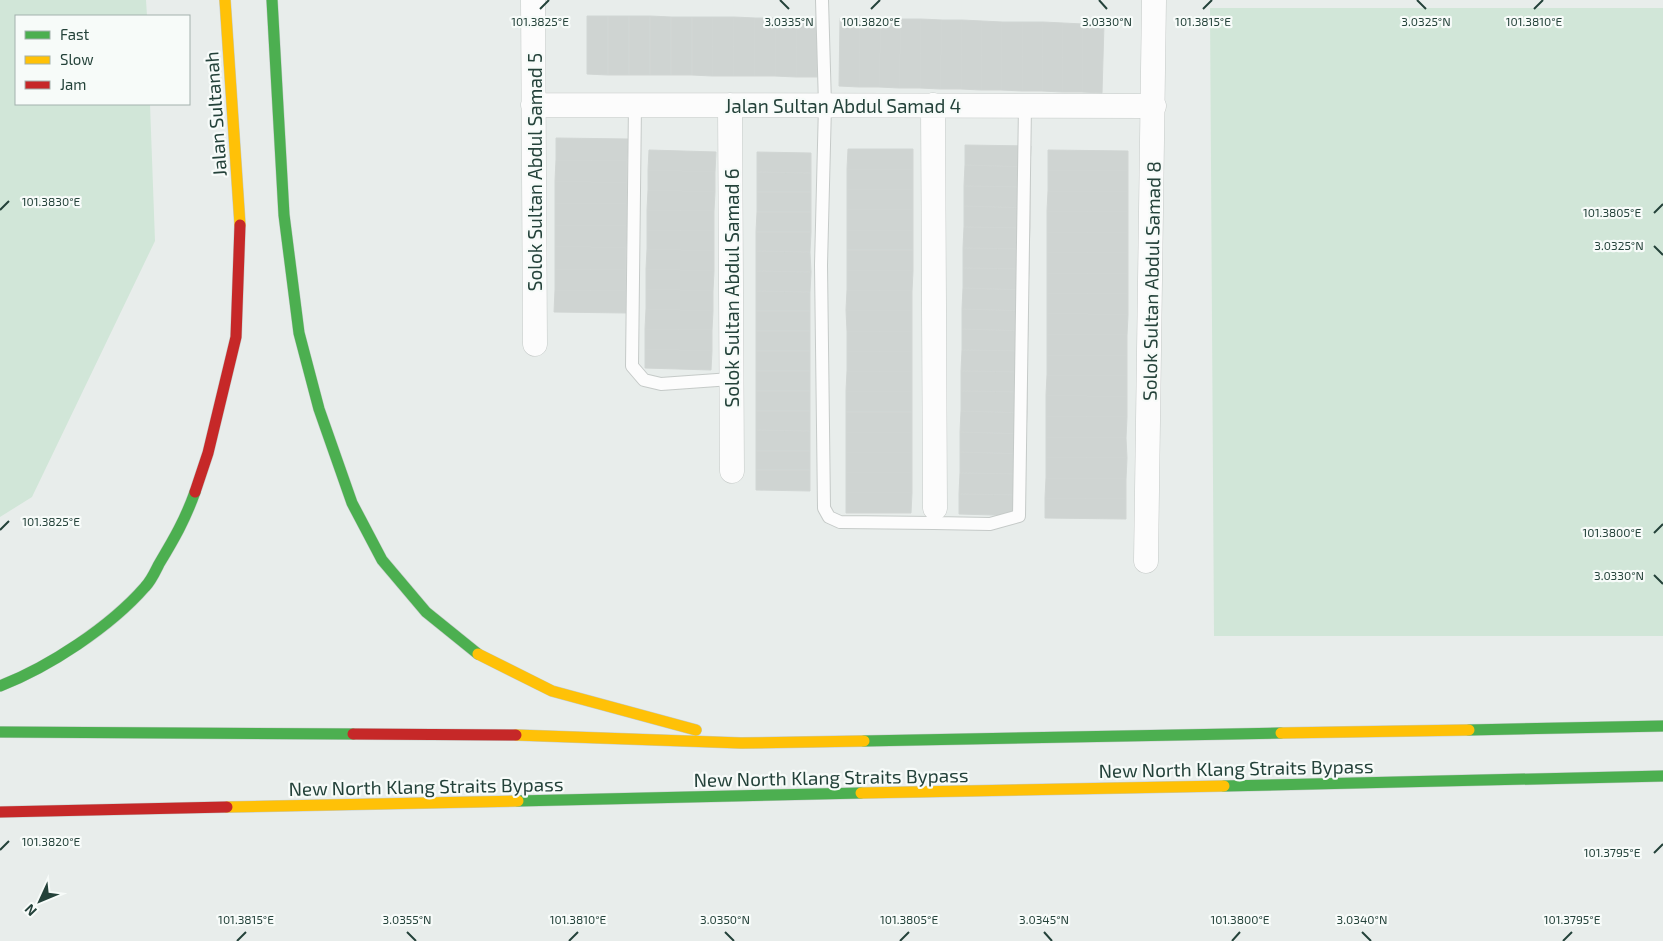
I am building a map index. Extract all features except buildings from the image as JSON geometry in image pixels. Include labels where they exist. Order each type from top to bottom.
[{"type":"main road","name":"Jalan Sultanah","points":[[0,686],[29,675],[63,654],[118,613],[146,586],[185,521],[208,453],[236,337],[240,225],[225,0]]},
{"type":"main road","points":[[272,0],[284,215],[299,332],[319,409],[352,504],[382,560],[426,612],[480,656],[552,691],[741,742]]},
{"type":"main road","name":"New North Klang Straits Bypass","points":[[0,732],[517,736],[741,742],[1663,726]]},
{"type":"main road","name":"New North Klang Straits Bypass","points":[[0,812],[1663,776]]},
{"type":"street","name":"Solok Sultan Abdul Samad 5","points":[[533,0],[535,344]]},
{"type":"street","name":"Solok Sultan Abdul Samad 8","points":[[1146,561],[1154,106],[1154,0]]},
{"type":"street","name":"Jalan Sultan Abdul Samad 4","points":[[533,105],[1154,106]]},
{"type":"street","name":"Solok Sultan Abdul Samad 6","points":[[730,105],[732,470]]},
{"type":"street","points":[[933,105],[935,515]]},
{"type":"lane","points":[[822,0],[825,105],[820,265],[824,508],[829,517],[840,522],[935,515],[990,524],[1019,516],[1025,105]]},
{"type":"lane","points":[[635,104],[632,366],[644,380],[661,384],[731,379]]},
{"type":"green space","points":[[0,0],[146,0],[147,15],[15,15],[15,105],[150,105],[155,241],[32,497],[0,517]]},
{"type":"green space","points":[[1210,8],[1663,8],[1663,636],[1214,636]]},
{"type":"traffic: fast","points":[[272,0],[284,215]]},
{"type":"traffic: fast","points":[[284,215],[299,333],[319,409],[352,503],[382,560],[426,612],[478,654]]},
{"type":"traffic: fast","points":[[0,686],[58,657],[97,631],[131,602],[153,576],[179,529],[195,492]]},
{"type":"traffic: fast","points":[[1469,730],[1663,726]]},
{"type":"traffic: fast","points":[[0,732],[353,734]]},
{"type":"traffic: fast","points":[[864,741],[1281,733]]},
{"type":"traffic: fast","points":[[1224,786],[1663,776]]},
{"type":"traffic: fast","points":[[518,801],[861,793]]},
{"type":"traffic: slow","points":[[225,0],[240,225]]},
{"type":"traffic: slow","points":[[478,654],[552,691],[696,730]]},
{"type":"traffic: slow","points":[[1281,733],[1469,730]]},
{"type":"traffic: slow","points":[[516,735],[741,743],[864,741]]},
{"type":"traffic: slow","points":[[861,793],[1224,786]]},
{"type":"traffic: slow","points":[[227,807],[518,801]]},
{"type":"traffic: jam","points":[[195,492],[208,453],[236,337],[240,225]]},
{"type":"traffic: jam","points":[[353,734],[516,735]]},
{"type":"traffic: jam","points":[[0,812],[227,807]]}]
